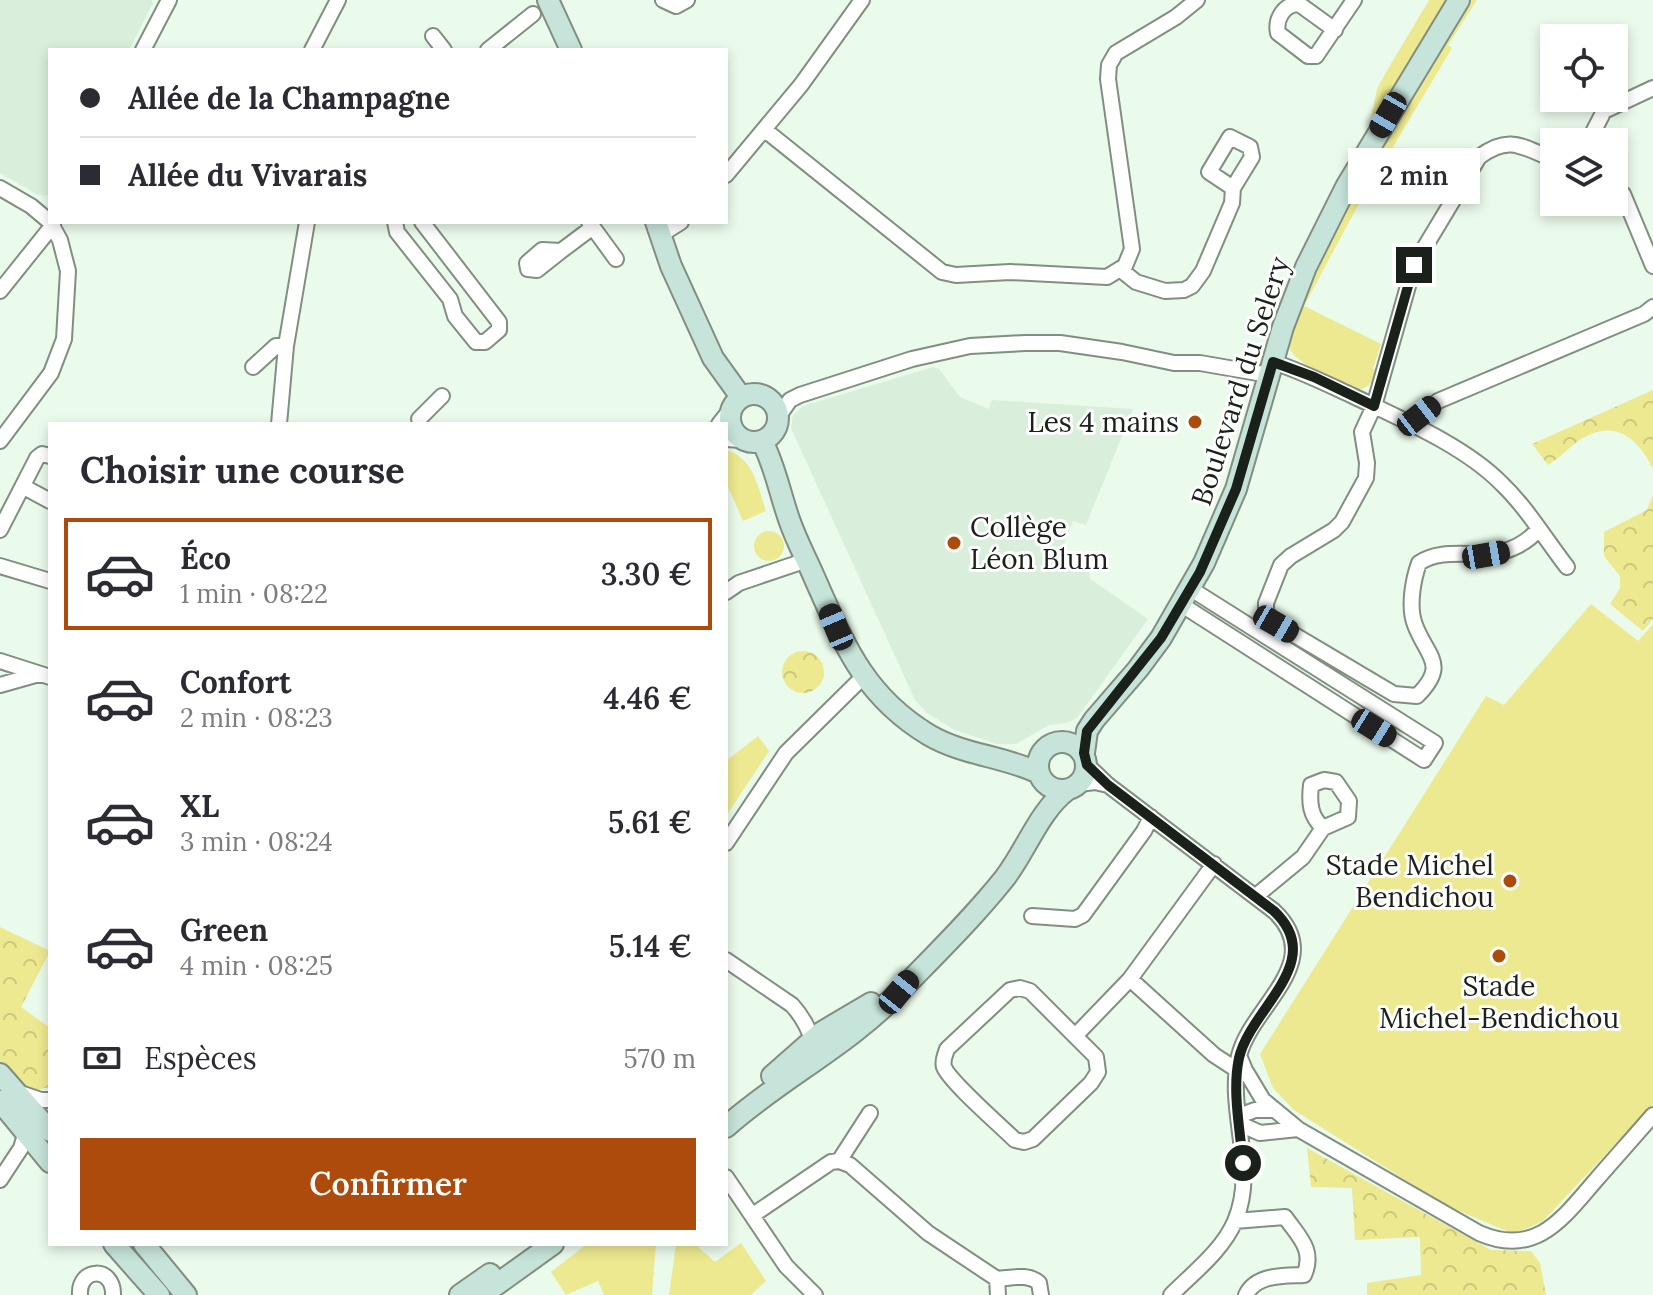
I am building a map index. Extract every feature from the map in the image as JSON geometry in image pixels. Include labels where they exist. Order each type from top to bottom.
[{"type":"street","points":[[144,48],[169,0]]},
{"type":"street","points":[[313,48],[338,0]]},
{"type":"street","points":[[663,0],[676,6],[687,0]]},
{"type":"street","points":[[728,173],[765,130],[862,0]]},
{"type":"street","points":[[765,130],[936,268],[948,274],[1115,275],[1131,255],[1131,240],[1108,79],[1109,65],[1121,48],[1176,17],[1197,0]]},
{"type":"street","points":[[1335,30],[1354,0]]},
{"type":"street","name":"Boulevard du Selery","points":[[1064,741],[1087,731],[1138,669],[1186,597],[1236,489],[1291,303],[1327,222],[1459,0]]},
{"type":"street","points":[[490,48],[541,7],[570,48]]},
{"type":"street","points":[[433,36],[442,48]]},
{"type":"street","points":[[1595,128],[1604,111],[1653,88]]},
{"type":"street","points":[[1538,530],[1532,537],[1505,552],[1441,555],[1419,563],[1414,577],[1414,624],[1433,656],[1434,666],[1433,676],[1417,696],[1394,694],[1276,624],[1266,612],[1266,603],[1281,565],[1342,522],[1366,478],[1362,432],[1374,406],[1414,265],[1479,157],[1504,143],[1516,144],[1540,154]]},
{"type":"street","points":[[0,188],[48,220]]},
{"type":"street","points":[[1121,270],[1145,286],[1176,292],[1192,286],[1203,271],[1232,203],[1233,188]]},
{"type":"street","points":[[1628,206],[1653,266]]},
{"type":"street","points":[[0,291],[48,224]]},
{"type":"street","points":[[0,441],[51,373],[64,339],[68,271],[60,240],[52,224]]},
{"type":"street","points":[[279,422],[286,346],[307,224]]},
{"type":"street","points":[[395,224],[397,232],[450,299],[455,316],[474,340],[480,343],[487,341],[499,330],[500,324],[424,224]]},
{"type":"street","points":[[561,251],[591,224],[616,259]]},
{"type":"street","points":[[659,228],[671,266],[713,358],[730,410],[731,426],[743,440],[773,462],[790,522],[846,649],[863,677],[893,707],[926,733],[948,745],[1041,770],[1051,788],[1079,773]]},
{"type":"street","points":[[453,306],[473,289]]},
{"type":"street","points":[[1413,426],[1419,416],[1438,401],[1644,314],[1653,307]]},
{"type":"street","points":[[743,440],[774,432],[778,417],[790,400],[800,395],[912,359],[970,346],[1060,343],[1174,363],[1271,369],[1314,377],[1413,426],[1473,461],[1503,484],[1567,567]]},
{"type":"street","points":[[253,367],[276,346],[286,346]]},
{"type":"street","points":[[730,410],[747,394],[762,395],[773,403],[778,417]]},
{"type":"street","points":[[419,422],[442,396]]},
{"type":"street","points":[[0,530],[38,456],[48,455]]},
{"type":"street","points":[[24,487],[48,500]]},
{"type":"street","points":[[728,591],[739,583],[807,560]]},
{"type":"street","points":[[0,566],[48,580]]},
{"type":"street","points":[[1186,597],[1435,743],[1424,760],[1186,597]]},
{"type":"street","points":[[0,661],[45,675]]},
{"type":"street","points":[[0,685],[45,675]]},
{"type":"street","points":[[728,840],[786,753],[863,677]]},
{"type":"street","points":[[728,1125],[745,1109],[862,1024],[899,992],[1003,880],[1047,809],[1079,773],[1087,731]]},
{"type":"street","points":[[1047,809],[1041,770],[1050,744],[1064,741],[1079,747],[1079,773]]},
{"type":"street","points":[[1079,773],[1108,785],[1256,896],[1286,925],[1292,938],[1293,954],[1289,970],[1246,1037],[1238,1063],[1243,1163],[1240,1205],[1235,1221],[1228,1235],[1171,1295]]},
{"type":"street","points":[[1032,916],[1075,919],[1083,915],[1151,817]]},
{"type":"street","points":[[1256,896],[1303,857],[1323,828]]},
{"type":"street","points":[[1075,1036],[1130,979],[1214,864]]},
{"type":"street","points":[[728,961],[792,1005],[812,1040],[810,1053],[785,1075],[776,1088]]},
{"type":"street","points":[[728,1108],[770,1079],[812,1040],[914,974]]},
{"type":"street","points":[[1130,979],[1214,1055],[1238,1063],[1273,1110],[1298,1129],[1479,1233],[1504,1242],[1533,1237],[1556,1225],[1653,1115]]},
{"type":"street","points":[[1020,988],[1030,991],[1075,1036],[1096,1057],[1098,1072],[1091,1083],[1033,1139],[1024,1142],[1015,1140],[946,1071],[943,1062],[947,1049],[1010,990],[1020,988]]},
{"type":"street","points":[[0,1074],[26,1132],[48,1160]]},
{"type":"street","points":[[8,1096],[48,1100]]},
{"type":"street","points":[[8,1096],[48,1129]]},
{"type":"street","points":[[1240,1120],[1255,1110],[1273,1110]]},
{"type":"street","points":[[839,1161],[870,1113]]},
{"type":"street","points":[[1240,1120],[1254,1132],[1298,1129]]},
{"type":"street","points":[[1636,1135],[1653,1125]]},
{"type":"street","points":[[0,1180],[21,1148],[26,1132]]},
{"type":"street","points":[[1243,1163],[1256,1142],[1268,1133]]},
{"type":"street","points":[[753,1215],[831,1162],[839,1161],[850,1165],[928,1233],[997,1279],[1034,1279],[1039,1283],[1041,1295]]},
{"type":"street","points":[[728,1180],[786,1266],[815,1295]]},
{"type":"street","points":[[1235,1221],[1285,1217],[1308,1246],[1308,1266],[1304,1275],[1277,1276],[1256,1282],[1246,1295]]},
{"type":"street","points":[[116,1246],[159,1295]]},
{"type":"street","points":[[146,1246],[186,1295]]},
{"type":"street","points":[[460,1295],[526,1246]]},
{"type":"street","points":[[482,1295],[550,1246]]},
{"type":"street","points":[[80,1295],[82,1282],[92,1274],[101,1274],[112,1288],[131,1265]]},
{"type":"street","points":[[1190,1275],[1191,1295]]},
{"type":"street","points":[[997,1279],[998,1295]]},
{"type":"shaded area","points":[[0,0],[152,0],[130,48],[48,48],[48,194],[36,194],[0,173]]},
{"type":"shaded area","name":"Collège Léon Blum","points":[[933,367],[939,369],[960,397],[989,409],[992,400],[1133,409],[1086,525],[1073,521],[1058,560],[1090,573],[1089,578],[1148,619],[1077,718],[1049,725],[1016,744],[997,744],[955,730],[927,713],[915,700],[791,428],[793,415],[803,406]]},
{"type":"green space","points":[[1429,0],[1451,0],[1377,120],[1372,114],[1377,89]]},
{"type":"green space","points":[[1467,0],[1477,0],[1448,45],[1452,48],[1356,209],[1304,306],[1381,344],[1373,369],[1378,371],[1367,386],[1354,389],[1311,368],[1294,355],[1289,344],[1290,330],[1329,233]]},
{"type":"green space","points":[[1653,390],[1653,469],[1633,441],[1616,432],[1595,433],[1583,438],[1548,465],[1532,444]]},
{"type":"green space","points":[[728,451],[749,466],[766,511],[743,521],[728,487]]},
{"type":"green space","points":[[1653,495],[1653,619],[1643,631],[1610,604],[1620,588],[1620,576],[1604,556],[1604,532],[1647,510]]},
{"type":"green space","points":[[769,531],[780,535],[784,546],[780,557],[769,561],[758,557],[754,546],[758,535]]},
{"type":"green space","name":"Stade Michel Bendichou","points":[[1591,604],[1638,641],[1653,624],[1653,1104],[1543,1221],[1514,1234],[1445,1205],[1294,1110],[1273,1088],[1260,1054],[1486,696],[1504,705]]},
{"type":"green space","points":[[803,651],[818,657],[824,672],[818,687],[803,693],[788,687],[782,672],[788,657]]},
{"type":"green space","points":[[758,736],[769,751],[728,813],[728,759]]},
{"type":"green space","points":[[0,927],[48,950],[21,1007],[48,1027],[48,1087],[31,1091],[0,1063]]},
{"type":"green space","points":[[1307,1148],[1491,1250],[1531,1251],[1540,1263],[1546,1295],[1367,1295],[1367,1283],[1421,1275],[1420,1237],[1355,1240],[1352,1188],[1311,1187]]},
{"type":"green space","points":[[741,1243],[766,1281],[751,1295],[669,1295],[676,1246],[697,1246],[715,1262]]},
{"type":"green space","points":[[584,1246],[656,1246],[652,1295],[604,1295],[598,1281],[566,1295],[551,1272]]},
{"type":"place","name":"Les 4 mains","points":[[1195,422]]},
{"type":"place","name":"Collège Léon Blum","points":[[954,543]]},
{"type":"place","name":"Stade Michel Bendichou","points":[[1510,881]]},
{"type":"place","name":"Stade Michel-Bendichou","points":[[1499,956]]},
{"type":"route","points":[[1243,1163],[1237,1080],[1239,1056],[1246,1037],[1289,970],[1293,954],[1292,938],[1274,911],[1108,785],[1087,765],[1084,753],[1087,731],[1161,638],[1200,572],[1248,455],[1273,362],[1314,377],[1374,406],[1414,265]]}]
